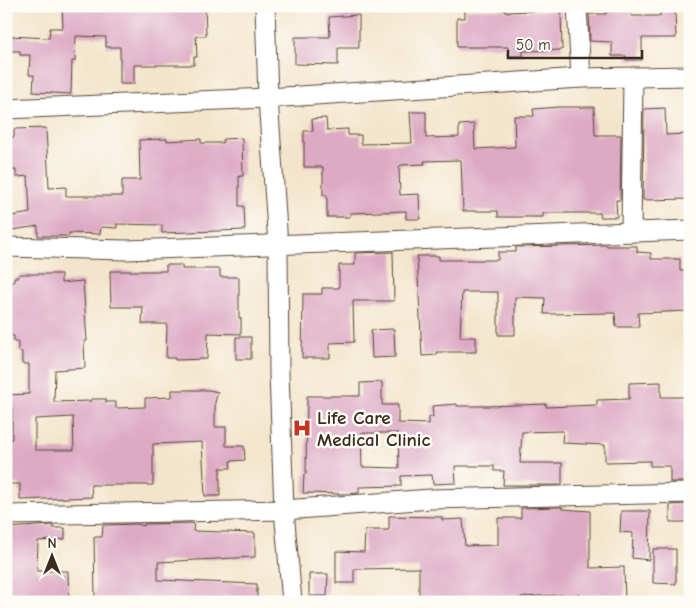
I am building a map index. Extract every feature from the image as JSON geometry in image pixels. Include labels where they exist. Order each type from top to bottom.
[{"type":"street","points":[[265,6],[268,98],[278,245],[279,373],[284,510],[292,602]]},
{"type":"street","points":[[577,6],[581,78]]},
{"type":"street","points":[[6,109],[268,98],[581,78],[690,76]]},
{"type":"street","points":[[631,232],[633,77]]},
{"type":"street","points":[[6,247],[126,250],[690,230]]},
{"type":"street","points":[[6,515],[284,510],[431,499],[690,493]]},
{"type":"building","points":[[62,6],[205,6],[206,36],[196,36],[197,57],[194,57],[194,65],[134,65],[134,84],[120,84],[120,47],[106,47],[106,37],[76,36],[75,61],[72,61],[71,94],[33,92],[34,75],[29,75],[30,55],[20,55],[20,51],[10,51],[10,36],[49,38],[50,28],[63,28]]},
{"type":"building","points":[[465,9],[505,9],[505,12],[561,10],[562,50],[523,51],[523,56],[508,56],[508,47],[457,47],[457,18],[465,18]]},
{"type":"building","points":[[606,11],[631,11],[631,16],[660,16],[660,11],[675,11],[676,38],[642,38],[642,60],[626,60],[626,56],[612,56],[612,42],[590,41],[589,14],[606,14]]},
{"type":"building","points":[[359,15],[359,48],[338,48],[338,65],[295,64],[295,37],[330,37],[329,17]]},
{"type":"building","points":[[594,107],[595,135],[621,135],[620,200],[616,200],[617,217],[600,217],[600,213],[543,213],[543,217],[498,217],[498,211],[463,211],[461,160],[424,161],[425,164],[401,165],[399,167],[400,195],[419,194],[420,219],[406,219],[406,211],[350,213],[350,217],[327,217],[327,195],[323,195],[323,167],[304,167],[304,131],[313,131],[312,119],[326,118],[327,130],[348,129],[348,135],[361,135],[361,144],[412,143],[410,112],[426,112],[426,138],[459,137],[459,125],[474,124],[475,149],[515,147],[514,116],[534,116],[533,109]]},
{"type":"building","points":[[665,108],[666,135],[686,134],[686,143],[690,143],[690,199],[643,200],[644,109]]},
{"type":"building","points":[[46,128],[49,188],[66,187],[66,196],[122,196],[122,180],[140,180],[139,140],[201,139],[201,143],[223,143],[223,139],[242,138],[243,176],[239,176],[239,206],[244,206],[245,230],[162,233],[162,225],[117,224],[117,228],[101,227],[100,234],[69,233],[69,236],[38,236],[38,226],[6,231],[6,217],[30,213],[28,176],[16,177],[16,170],[6,170],[6,137],[14,137],[14,129]]},
{"type":"building","points":[[637,246],[637,252],[651,253],[651,259],[680,259],[680,271],[690,271],[690,311],[638,313],[639,327],[616,327],[615,313],[544,314],[545,298],[515,297],[515,335],[498,335],[498,292],[462,292],[460,337],[476,337],[476,352],[437,352],[437,355],[422,356],[417,256],[439,256],[439,260],[498,260],[498,252],[516,252],[516,247]]},
{"type":"building","points":[[393,252],[394,301],[353,301],[354,342],[330,343],[330,358],[302,358],[303,294],[322,294],[322,288],[339,288],[339,265],[355,265],[355,253]]},
{"type":"building","points":[[166,265],[182,265],[182,269],[220,269],[220,277],[239,277],[241,334],[208,333],[207,359],[175,360],[175,358],[166,358],[167,324],[142,324],[143,307],[111,307],[110,271],[166,271]]},
{"type":"building","points":[[19,274],[61,274],[61,283],[83,281],[87,341],[84,341],[85,368],[55,370],[54,402],[106,399],[106,402],[116,402],[116,408],[145,407],[145,398],[172,397],[172,390],[209,390],[218,392],[215,402],[215,427],[226,427],[226,446],[244,446],[245,460],[230,461],[231,468],[220,468],[220,496],[205,496],[202,442],[153,444],[153,485],[91,485],[92,497],[20,500],[20,484],[6,484],[6,440],[12,439],[12,408],[6,408],[6,395],[29,394],[29,364],[22,364],[22,352],[18,351],[18,342],[14,342],[14,336],[6,335],[6,282],[14,282],[14,277],[19,277]],"holes":[[[73,417],[74,450],[35,450],[35,419]]]},
{"type":"building","points":[[394,329],[395,357],[372,358],[371,330]]},
{"type":"building","points":[[236,337],[251,337],[251,359],[236,359]]},
{"type":"building","points":[[382,382],[382,405],[398,405],[398,423],[429,424],[429,417],[433,417],[432,406],[457,404],[457,406],[488,406],[546,404],[546,407],[597,405],[597,400],[629,399],[629,383],[661,382],[661,397],[690,397],[690,447],[686,447],[687,482],[670,482],[670,466],[650,466],[650,461],[605,462],[605,445],[562,443],[563,431],[522,432],[520,463],[562,463],[562,485],[503,485],[504,471],[494,471],[494,466],[455,466],[456,483],[433,484],[432,475],[401,476],[401,486],[359,487],[359,493],[345,494],[303,493],[304,474],[306,474],[307,396],[360,396],[360,383]],"holes":[[[361,433],[398,433],[399,468],[362,467]]]},
{"type":"building","points":[[687,504],[688,522],[670,522],[670,505]]},
{"type":"building","points":[[562,507],[562,509],[590,511],[590,568],[624,567],[625,602],[580,602],[580,594],[521,597],[521,602],[419,602],[419,568],[354,569],[354,583],[336,583],[336,551],[364,552],[365,530],[389,530],[389,516],[442,517],[442,520],[463,519],[465,546],[498,545],[498,518],[521,518],[521,508]]},
{"type":"building","points":[[621,511],[650,511],[649,560],[632,558],[633,533],[620,532]]},
{"type":"building","points":[[137,524],[144,526],[144,524],[194,524],[193,531],[255,533],[255,557],[158,562],[158,580],[257,584],[257,602],[160,602],[121,598],[95,598],[94,537],[102,537],[103,525]]},
{"type":"building","points":[[53,525],[53,528],[65,528],[65,539],[38,541],[37,571],[68,571],[69,602],[6,602],[6,528]]},
{"type":"building","points":[[653,549],[676,549],[676,584],[653,583]]},
{"type":"building","points":[[309,574],[328,574],[327,596],[309,596]]},
{"type":"place","name":"Life Care Medical Clinic","points":[[302,428]]}]
